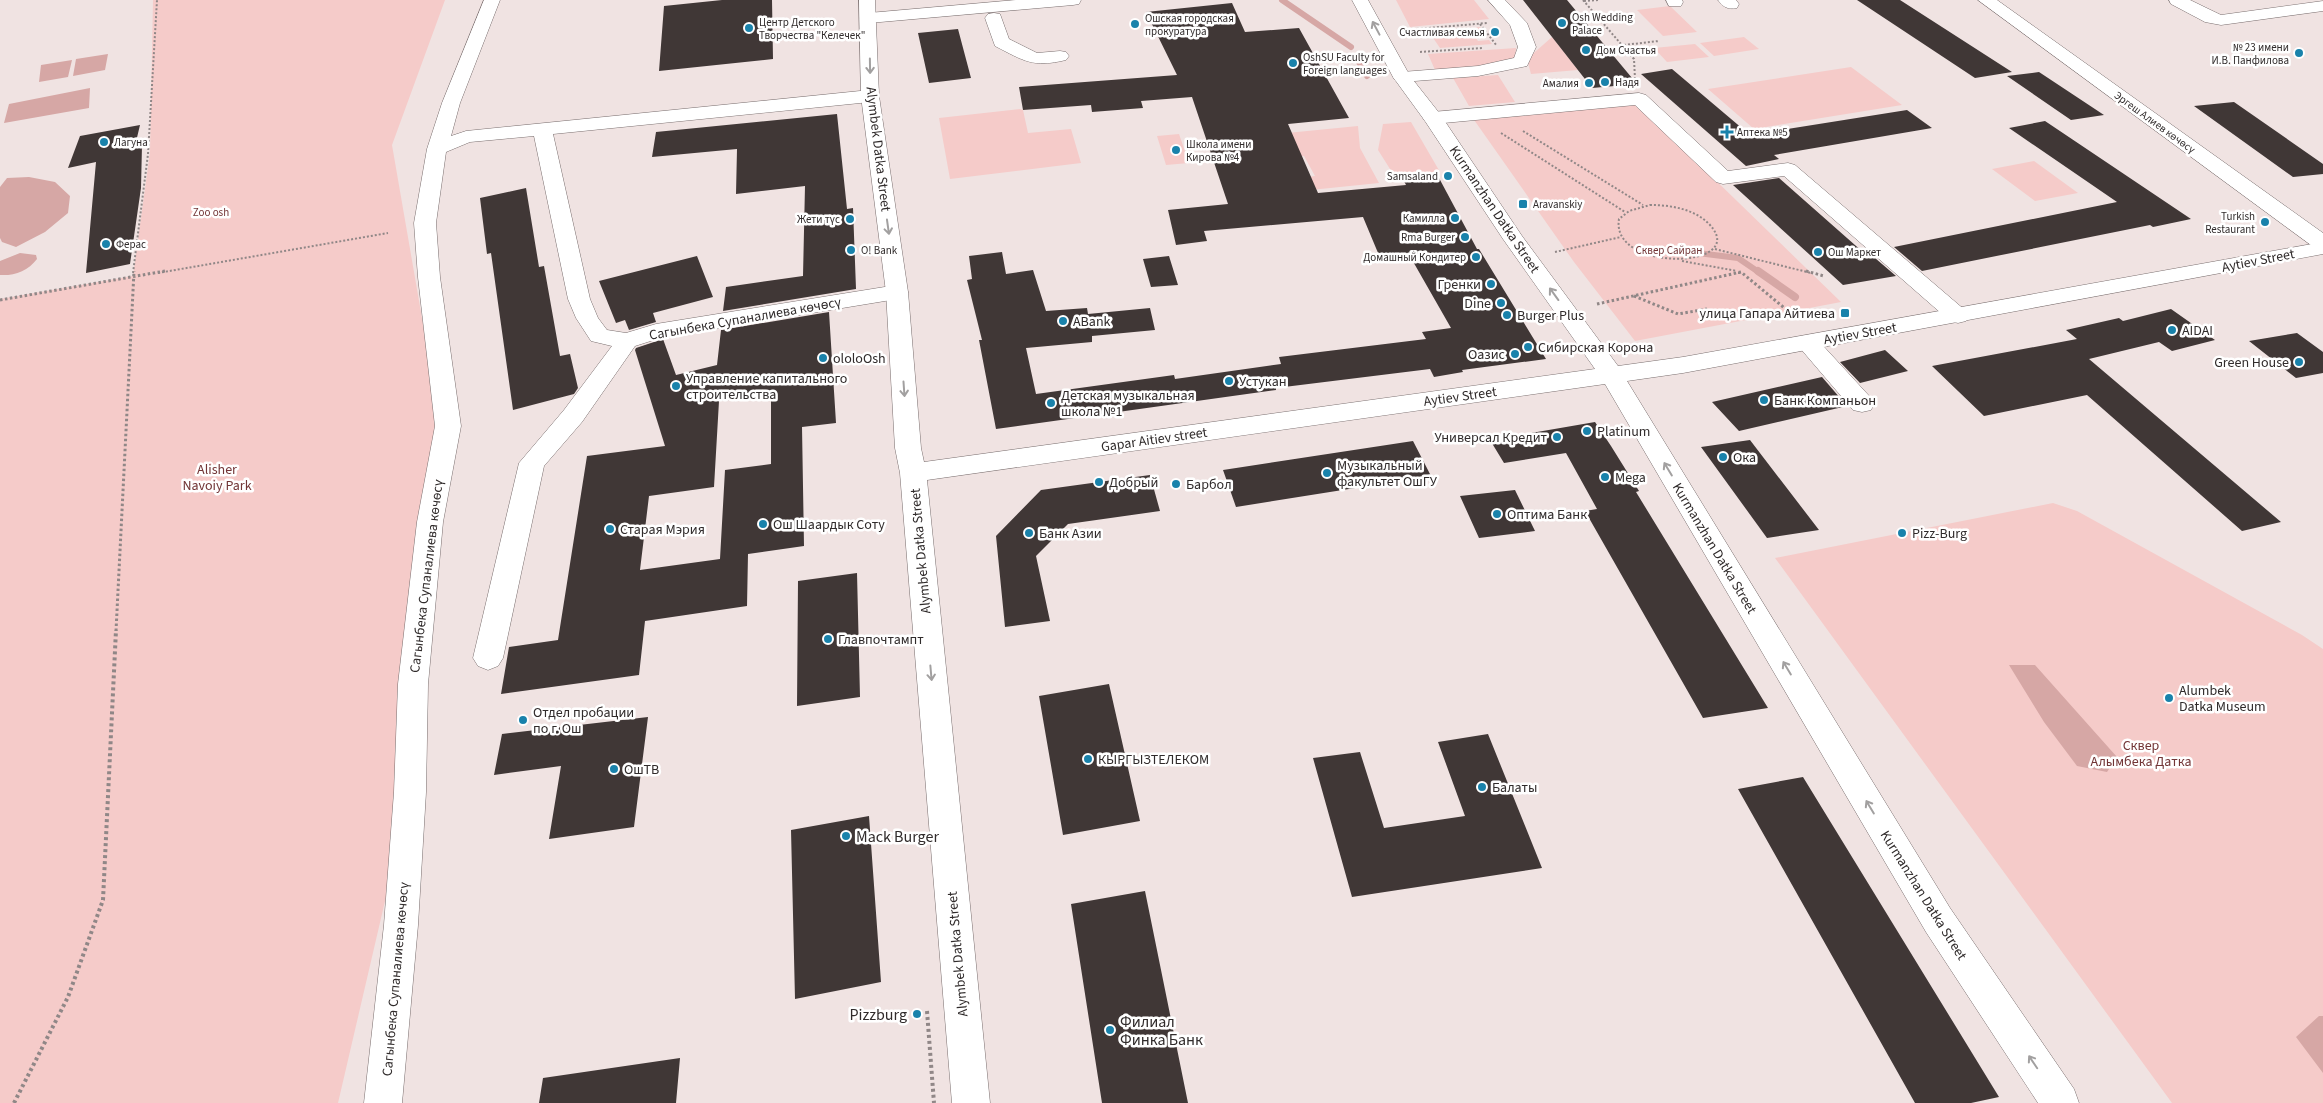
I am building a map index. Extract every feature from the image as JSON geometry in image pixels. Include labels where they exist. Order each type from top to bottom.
[{"type":"main road","name":"Сагынбека Супаналиева көчөсү","points":[[383,1103],[401,925],[410,792],[413,684],[430,522],[448,426],[432,304],[425,223],[437,149],[451,103],[492,0]]},
{"type":"main road","points":[[868,9],[1073,0]]},
{"type":"main road","name":"Kurmanzhan Datka Street","points":[[1360,0],[1402,77],[1434,118],[1514,239],[1612,376],[1938,920],[2060,1103]]},
{"type":"main road","points":[[1402,77],[1478,71],[1521,62],[1526,47],[1516,21],[1496,0]]},
{"type":"main road","name":"Эргеш Алиев көчөсү","points":[[1986,0],[2323,243]]},
{"type":"main road","points":[[2177,0],[2211,18],[2221,20],[2323,6]]},
{"type":"main road","name":"Alymbek Datka Street","points":[[868,9],[870,96],[897,292],[908,448],[913,473],[971,1103]]},
{"type":"main road","points":[[994,18],[1001,42],[1034,58],[1060,56]]},
{"type":"main road","points":[[437,149],[466,137],[870,96]]},
{"type":"main road","points":[[1434,118],[1639,99],[1723,178],[1788,169],[1958,316]]},
{"type":"main road","name":"Сагынбека Супаналиева көчөсү","points":[[542,129],[579,299],[587,318],[599,336],[627,341],[656,331],[897,292]]},
{"type":"main road","name":"Aytiev Street","points":[[1612,376],[1958,316],[2323,248]]},
{"type":"main road","points":[[488,658],[532,463],[572,416],[627,341]]},
{"type":"main road","points":[[1808,343],[1862,404]]},
{"type":"main road","name":"Gapar Aitiev street","points":[[913,473],[1612,376]]},
{"type":"path","points":[[14,1103],[68,997],[102,900],[133,276],[148,154],[157,0]]},
{"type":"path","points":[[1583,1],[1598,0]]},
{"type":"path","points":[[1583,1],[1624,45],[1634,59],[1634,72]]},
{"type":"path","points":[[1406,30],[1516,21]]},
{"type":"path","points":[[1420,52],[1497,47],[1480,24]]},
{"type":"path","points":[[1624,45],[1659,41]]},
{"type":"path","points":[[1519,129],[1644,206]]},
{"type":"path","points":[[1498,131],[1626,212]]},
{"type":"path","points":[[1677,260],[1693,260],[1706,256],[1714,250],[1718,241],[1716,232],[1697,215],[1666,205],[1644,206],[1636,207],[1626,212],[1619,219],[1617,228],[1621,237],[1630,246],[1659,258],[1741,272],[1794,316]]},
{"type":"path","points":[[0,300],[388,233]]},
{"type":"path","points":[[1555,252],[1621,237]]},
{"type":"path","points":[[1714,250],[1824,276]]},
{"type":"path","points":[[1597,304],[1741,272]]},
{"type":"path","points":[[1633,296],[1678,314],[1707,309]]},
{"type":"green space","name":"Alisher Navoiy Park","points":[[153,0],[445,0],[392,145],[440,422],[392,871],[338,1103],[0,1103],[0,299],[133,276],[150,152]]},
{"type":"green space","points":[[1396,0],[1474,0],[1489,19],[1410,27]]},
{"type":"green space","points":[[1670,6],[1697,32],[1663,36],[1637,10]]},
{"type":"green space","points":[[1481,27],[1484,32],[1473,34],[1478,41],[1489,40],[1492,44],[1440,48],[1429,32]]},
{"type":"green space","points":[[1552,37],[1578,70],[1531,74],[1527,59]]},
{"type":"green space","points":[[1744,37],[1759,49],[1714,56],[1700,43]]},
{"type":"green space","points":[[1695,44],[1709,57],[1667,62],[1654,48]]},
{"type":"green space","points":[[1516,48],[1515,59],[1502,65],[1435,70],[1428,54]]},
{"type":"green space","points":[[1851,67],[1902,105],[1754,129],[1708,89]]},
{"type":"green space","points":[[1498,75],[1515,102],[1469,106],[1453,78]]},
{"type":"green space","name":"Сквер Сайран","points":[[1636,103],[1841,302],[1635,341],[1574,262],[1472,117]]},
{"type":"green space","points":[[1023,110],[1028,133],[1071,129],[1081,163],[950,179],[939,118]]},
{"type":"green space","points":[[1411,122],[1440,172],[1397,180],[1378,150],[1383,124]]},
{"type":"green space","points":[[1358,126],[1360,148],[1379,183],[1291,192],[1285,180],[1315,176],[1304,156],[1277,159],[1287,133]]},
{"type":"green space","points":[[1179,134],[1189,163],[1166,165],[1157,136]]},
{"type":"green space","points":[[2034,161],[2078,193],[2035,201],[1992,169]]},
{"type":"green space","name":"Сквер Алымбека Датка","points":[[2053,503],[2077,511],[2302,635],[2323,649],[2323,1103],[2172,1103],[1775,558]]},
{"type":"shaded area","points":[[108,54],[105,70],[73,76],[76,59]]},
{"type":"shaded area","points":[[72,60],[68,77],[39,82],[41,65]]},
{"type":"shaded area","points":[[90,88],[89,108],[4,123],[9,104]]},
{"type":"shaded area","points":[[29,177],[55,182],[70,196],[68,213],[45,232],[16,247],[2,242],[0,238],[0,187],[7,178]]},
{"type":"shaded area","points":[[20,253],[36,255],[37,259],[20,272],[0,275],[0,261]]},
{"type":"shaded area","points":[[2009,665],[2035,665],[2117,757],[2107,772],[2077,766],[2044,722]]},
{"type":"shaded area","points":[[2319,1016],[2323,1016],[2323,1073],[2296,1037]]},
{"type":"building","points":[[722,0],[772,0],[773,59],[659,71],[664,6]]},
{"type":"building","name":"Дом Счастья","points":[[1523,0],[1567,0],[1637,84],[1592,88]]},
{"type":"building","points":[[1857,0],[1900,0],[2012,72],[1975,78]]},
{"type":"building","points":[[1232,3],[1245,32],[1299,28],[1349,118],[1288,124],[1318,193],[1406,185],[1404,181],[1439,178],[1477,249],[1479,249],[1546,359],[1462,370],[1463,372],[1434,377],[1430,369],[1276,388],[1276,390],[996,429],[979,340],[982,340],[967,280],[972,279],[969,256],[1002,252],[1006,274],[1033,270],[1046,311],[1087,308],[1088,314],[1150,308],[1155,330],[1092,336],[1092,342],[1026,348],[1036,394],[1174,375],[1175,379],[1281,364],[1279,357],[1426,339],[1422,332],[1451,328],[1411,258],[1381,260],[1363,217],[1204,231],[1207,241],[1176,245],[1168,210],[1228,204],[1192,97],[1141,101],[1143,108],[1092,112],[1091,105],[1023,110],[1019,87],[1177,75],[1146,12]]},
{"type":"building","points":[[958,29],[971,78],[929,83],[918,33]]},
{"type":"building","points":[[1672,69],[1750,135],[1907,110],[1932,128],[1774,155],[1779,159],[1746,166],[1641,74]]},
{"type":"building","points":[[2039,72],[2104,115],[2071,120],[2007,76]]},
{"type":"building","points":[[2234,102],[2323,164],[2323,174],[2293,177],[2194,106]]},
{"type":"building","points":[[837,114],[847,209],[853,208],[856,289],[723,311],[726,287],[803,276],[805,186],[736,194],[737,149],[652,157],[656,132]]},
{"type":"building","points":[[2045,121],[2191,219],[2153,227],[2150,225],[1922,271],[1894,247],[2117,202],[2009,128]]},
{"type":"building","points":[[140,125],[135,146],[142,145],[141,188],[130,264],[86,273],[96,162],[68,168],[80,136]]},
{"type":"building","points":[[1779,178],[1864,253],[1868,252],[1896,276],[1843,285],[1733,185]]},
{"type":"building","points":[[526,188],[539,267],[544,266],[560,356],[570,354],[578,388],[574,394],[513,410],[491,253],[487,254],[480,198]]},
{"type":"building","points":[[697,256],[713,297],[653,313],[656,322],[629,330],[625,320],[616,323],[599,281]]},
{"type":"building","points":[[1169,256],[1178,285],[1151,287],[1143,259]]},
{"type":"building","points":[[2171,309],[2215,340],[2172,351],[2159,342],[2089,359],[2281,522],[2242,531],[2087,395],[1984,416],[1932,366],[2077,339],[2066,330],[2119,318],[2123,321]]},
{"type":"building","points":[[829,312],[836,423],[802,427],[804,546],[748,554],[747,606],[645,621],[639,675],[501,694],[509,647],[558,640],[587,456],[665,446],[635,350],[636,348],[663,339],[676,375],[717,365],[721,330]],"holes":[[[771,396],[771,464],[725,470],[720,559],[640,570],[649,496],[714,487],[719,401]]]},
{"type":"building","name":"Green House","points":[[2297,333],[2323,352],[2323,373],[2296,378],[2249,341]]},
{"type":"building","points":[[1885,350],[1908,371],[1860,383],[1840,362]]},
{"type":"building","points":[[1822,377],[1847,406],[1739,431],[1712,402]]},
{"type":"building","points":[[1595,422],[1639,491],[1636,492],[1768,708],[1703,718],[1585,511],[1597,509],[1566,453],[1504,463],[1490,440]]},
{"type":"building","points":[[1750,440],[1819,530],[1767,538],[1701,447]]},
{"type":"building","name":"Музыкальный факультет ОшГУ","points":[[1413,441],[1431,476],[1236,507],[1223,470]]},
{"type":"building","points":[[1150,475],[1160,511],[1068,524],[1036,556],[1050,621],[1005,627],[996,536],[1041,490]]},
{"type":"building","name":"Оптима Банк","points":[[1515,490],[1535,531],[1479,538],[1460,496]]},
{"type":"building","name":"Главпочтампт","points":[[857,573],[860,697],[797,706],[798,581]]},
{"type":"building","name":"КЫРГЫЗТЕЛЕКОМ","points":[[1109,684],[1140,821],[1063,835],[1039,696]]},
{"type":"building","name":"ОшТВ","points":[[648,717],[634,827],[549,839],[561,766],[494,775],[502,734]]},
{"type":"building","name":"Балаты","points":[[1488,734],[1542,868],[1352,897],[1313,758],[1360,752],[1384,828],[1465,816],[1438,742]]},
{"type":"building","points":[[1803,777],[1999,1097],[1971,1103],[1915,1103],[1738,789]]},
{"type":"building","points":[[869,816],[881,982],[795,999],[791,830]]},
{"type":"building","points":[[1145,891],[1188,1103],[1102,1103],[1071,904]]},
{"type":"building","points":[[680,1058],[676,1103],[539,1103],[543,1078]]},
{"type":"waterway","points":[[1282,0],[1351,47]]},
{"type":"waterway","points":[[1356,57],[1367,76]]},
{"type":"waterway","points":[[1698,253],[1738,258],[1760,273]]},
{"type":"waterway","points":[[1758,271],[1795,297]]},
{"type":"place","name":"Osh Wedding Palace","points":[[1562,23]]},
{"type":"place","name":"Ошская городская прокуратура","points":[[1135,24]]},
{"type":"place","name":"Центр Детского Творчества \"Келечек\"","points":[[749,28]]},
{"type":"place","name":"Счастливая семья","points":[[1495,32]]},
{"type":"place","name":"Дом Счастья","points":[[1586,50]]},
{"type":"place","name":"№ 23 имени И.В. Панфилова","points":[[2299,53]]},
{"type":"place","name":"OshSU Faculty for Foreign languages","points":[[1293,63]]},
{"type":"place","name":"Надя","points":[[1605,82]]},
{"type":"place","name":"Амалия","points":[[1589,83]]},
{"type":"place","name":"Аптека №5","points":[[1727,132]]},
{"type":"place","name":"Лагуна","points":[[104,142]]},
{"type":"place","name":"Школа имени Кирова №4","points":[[1176,150]]},
{"type":"place","name":"Samsaland","points":[[1448,176]]},
{"type":"place","name":"Aravanskiy","points":[[1523,204]]},
{"type":"place","name":"Камилла","points":[[1455,218]]},
{"type":"place","name":"Жети түс","points":[[850,219]]},
{"type":"place","name":"Turkish Restaurant","points":[[2265,222]]},
{"type":"place","name":"Rma Burger","points":[[1465,237]]},
{"type":"place","name":"Ферас","points":[[106,244]]},
{"type":"place","name":"О! Bank","points":[[851,250]]},
{"type":"place","name":"Ош Маркет","points":[[1818,252]]},
{"type":"place","name":"Домашный Кондитер","points":[[1476,257]]},
{"type":"place","name":"Гренки","points":[[1491,284]]},
{"type":"place","name":"Dine","points":[[1501,303]]},
{"type":"place","name":"улица Гапара Айтиева","points":[[1845,313]]},
{"type":"place","name":"Burger Plus","points":[[1507,315]]},
{"type":"place","name":"ABank","points":[[1063,321]]},
{"type":"place","name":"AIDAI","points":[[2172,330]]},
{"type":"place","name":"Сибирская Корона","points":[[1528,347]]},
{"type":"place","name":"Оазис","points":[[1515,354]]},
{"type":"place","name":"ololoOsh","points":[[823,358]]},
{"type":"place","name":"Green House","points":[[2299,362]]},
{"type":"place","name":"Устукан","points":[[1229,381]]},
{"type":"place","name":"Управление капитального строительства","points":[[676,386]]},
{"type":"place","name":"Банк Компаньон","points":[[1764,400]]},
{"type":"place","name":"Детская музыкальная школа №1","points":[[1051,403]]},
{"type":"place","name":"Platinum","points":[[1587,431]]},
{"type":"place","name":"Универсал Кредит","points":[[1557,437]]},
{"type":"place","name":"Ока","points":[[1723,457]]},
{"type":"place","name":"Музыкальный факультет ОшГУ","points":[[1327,473]]},
{"type":"place","name":"Mega","points":[[1605,477]]},
{"type":"place","name":"Добрый","points":[[1099,482]]},
{"type":"place","name":"Барбол","points":[[1176,484]]},
{"type":"place","name":"Оптима Банк","points":[[1497,514]]},
{"type":"place","name":"Ош Шаардык Соту","points":[[763,524]]},
{"type":"place","name":"Старая Мэрия","points":[[610,529]]},
{"type":"place","name":"Банк Азии","points":[[1029,533]]},
{"type":"place","name":"Pizz-Burg","points":[[1902,533]]},
{"type":"place","name":"Главпочтампт","points":[[828,639]]},
{"type":"place","name":"Alumbek Datka Museum","points":[[2169,698]]},
{"type":"place","name":"Отдел пробации по г. Ош","points":[[523,720]]},
{"type":"place","name":"КЫРГЫЗТЕЛЕКОМ","points":[[1088,759]]},
{"type":"place","name":"ОшТВ","points":[[614,769]]},
{"type":"place","name":"Балаты","points":[[1482,787]]},
{"type":"place","name":"Mack Burger","points":[[846,836]]},
{"type":"place","name":"Pizzburg","points":[[917,1014]]},
{"type":"place","name":"Филиал Финка Банк","points":[[1110,1030]]},
{"type":"park label","name":"Zoo osh","points":[[211,212]]}]
